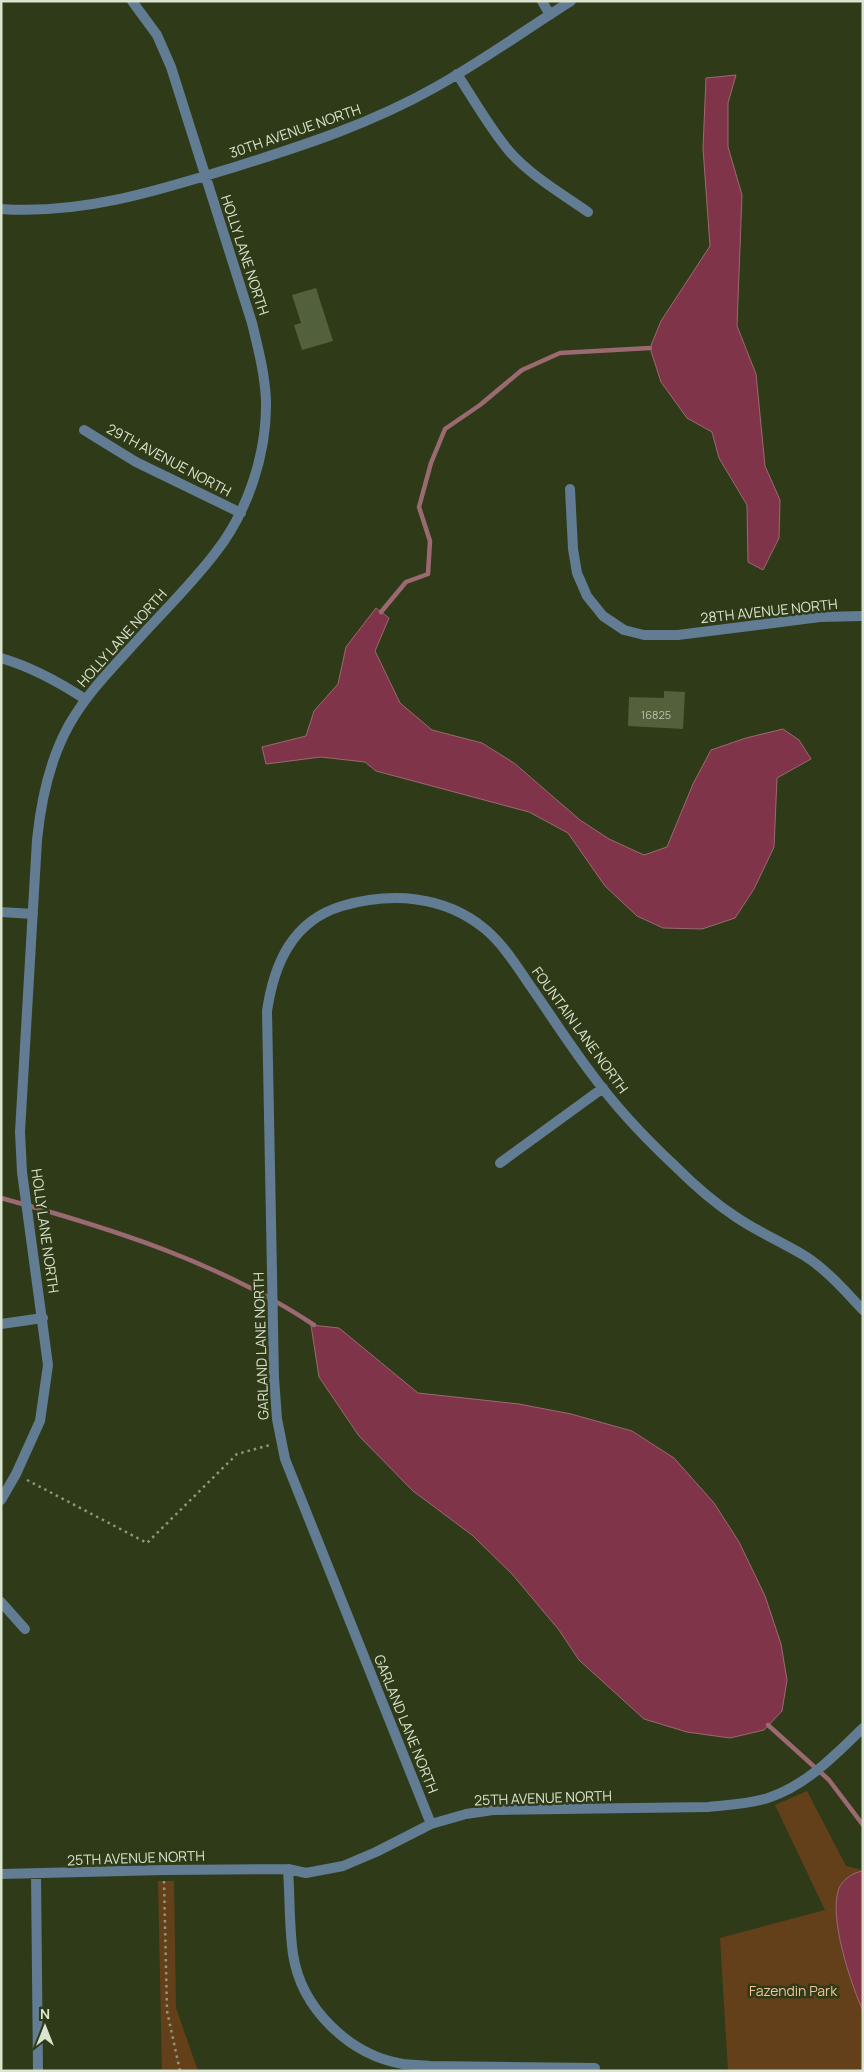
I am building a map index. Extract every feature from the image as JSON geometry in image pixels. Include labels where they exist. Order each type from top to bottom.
[{"type":"street","name":"HOLLY LANE NORTH","points":[[1,1500],[16,1474],[40,1421],[48,1364],[22,1172],[20,1132],[41,800],[52,761],[85,699],[218,551],[241,513],[254,480],[263,441],[266,401],[262,362],[252,322],[171,67],[157,35],[132,1]]},
{"type":"street","points":[[542,1],[550,15]]},
{"type":"street","name":"30TH AVENUE NORTH","points":[[1,209],[72,208],[124,199],[205,176],[336,133],[377,117],[434,89],[572,1]]},
{"type":"street","points":[[457,74],[489,126],[510,152],[533,174],[588,212]]},
{"type":"street","name":"29TH AVENUE NORTH","points":[[84,430],[136,462],[241,513]]},
{"type":"street","name":"28TH AVENUE NORTH","points":[[570,488],[573,549],[577,573],[587,596],[603,616],[624,630],[644,635],[678,635],[820,617],[863,616]]},
{"type":"street","points":[[1,658],[34,670],[85,699]]},
{"type":"street","name":"FOUNTAIN LANE NORTH","points":[[296,935],[314,920],[336,908],[382,897],[437,902],[462,913],[485,929],[504,948],[603,1088],[674,1165],[704,1194],[736,1217],[806,1257],[836,1282],[863,1310]]},
{"type":"street","points":[[1,912],[33,914]]},
{"type":"street","name":"GARLAND LANE NORTH","points":[[296,935],[281,958],[271,984],[267,1011],[274,1378],[277,1419],[285,1459],[431,1824]]},
{"type":"street","points":[[500,1163],[603,1088]]},
{"type":"street","points":[[1,1324],[42,1318]]},
{"type":"street","points":[[1,1602],[25,1629]]},
{"type":"street","name":"25TH AVENUE NORTH","points":[[1,1874],[288,1869],[306,1873],[343,1866],[376,1852],[431,1824],[466,1814],[493,1810],[708,1808],[761,1800],[796,1785],[822,1768],[863,1728]]},
{"type":"street","points":[[288,1869],[293,1954],[300,1980],[330,2026],[351,2044],[376,2056],[402,2064],[595,2068]]},
{"type":"street","points":[[36,1874],[38,2071]]},
{"type":"path","points":[[16,1474],[148,1543],[237,1454],[282,1442]]},
{"type":"path","points":[[164,1870],[167,2011],[180,2071]]},
{"type":"green space","name":"Fazendin Park","points":[[807,1791],[846,1866],[863,1870],[863,2071],[728,2071],[720,1938],[825,1910],[775,1805]]},
{"type":"green space","points":[[158,1881],[174,1881],[176,2008],[198,2071],[162,2071]]},
{"type":"shaded area","points":[[736,75],[728,103],[728,147],[742,195],[737,326],[756,374],[765,466],[780,500],[779,538],[763,570],[748,562],[747,505],[719,458],[712,432],[687,418],[661,382],[650,348],[661,321],[710,246],[703,148],[706,78]]},
{"type":"shaded area","points":[[376,608],[389,618],[375,651],[400,703],[432,730],[482,743],[514,763],[580,820],[609,839],[644,855],[667,847],[693,784],[711,750],[746,738],[783,729],[799,740],[811,759],[777,778],[774,847],[754,889],[735,918],[702,929],[663,928],[637,916],[605,886],[568,833],[529,812],[376,771],[365,762],[321,757],[266,764],[262,747],[306,736],[314,711],[338,684],[346,647]]},
{"type":"shaded area","points":[[311,1325],[339,1328],[418,1393],[519,1404],[571,1414],[632,1431],[674,1458],[714,1503],[739,1542],[765,1596],[781,1644],[787,1680],[782,1711],[764,1730],[730,1738],[687,1732],[644,1719],[579,1660],[559,1630],[512,1574],[472,1535],[413,1491],[359,1436],[319,1377]]},
{"type":"shaded area","points":[[863,1871],[863,2011],[842,1950],[836,1916],[836,1901],[839,1888],[843,1882],[853,1874]]},
{"type":"building","points":[[316,288],[333,341],[302,350],[294,325],[301,323],[292,295]]},
{"type":"building","points":[[664,691],[685,692],[683,729],[628,726],[629,697],[664,698]]},
{"type":"waterway","points":[[381,612],[406,582],[428,574],[430,541],[419,507],[431,463],[445,429],[480,405],[522,370],[560,353],[650,348]]},
{"type":"waterway","points":[[1,1198],[83,1222],[163,1249],[240,1283],[314,1325]]},
{"type":"waterway","points":[[768,1725],[829,1780],[863,1825]]}]
